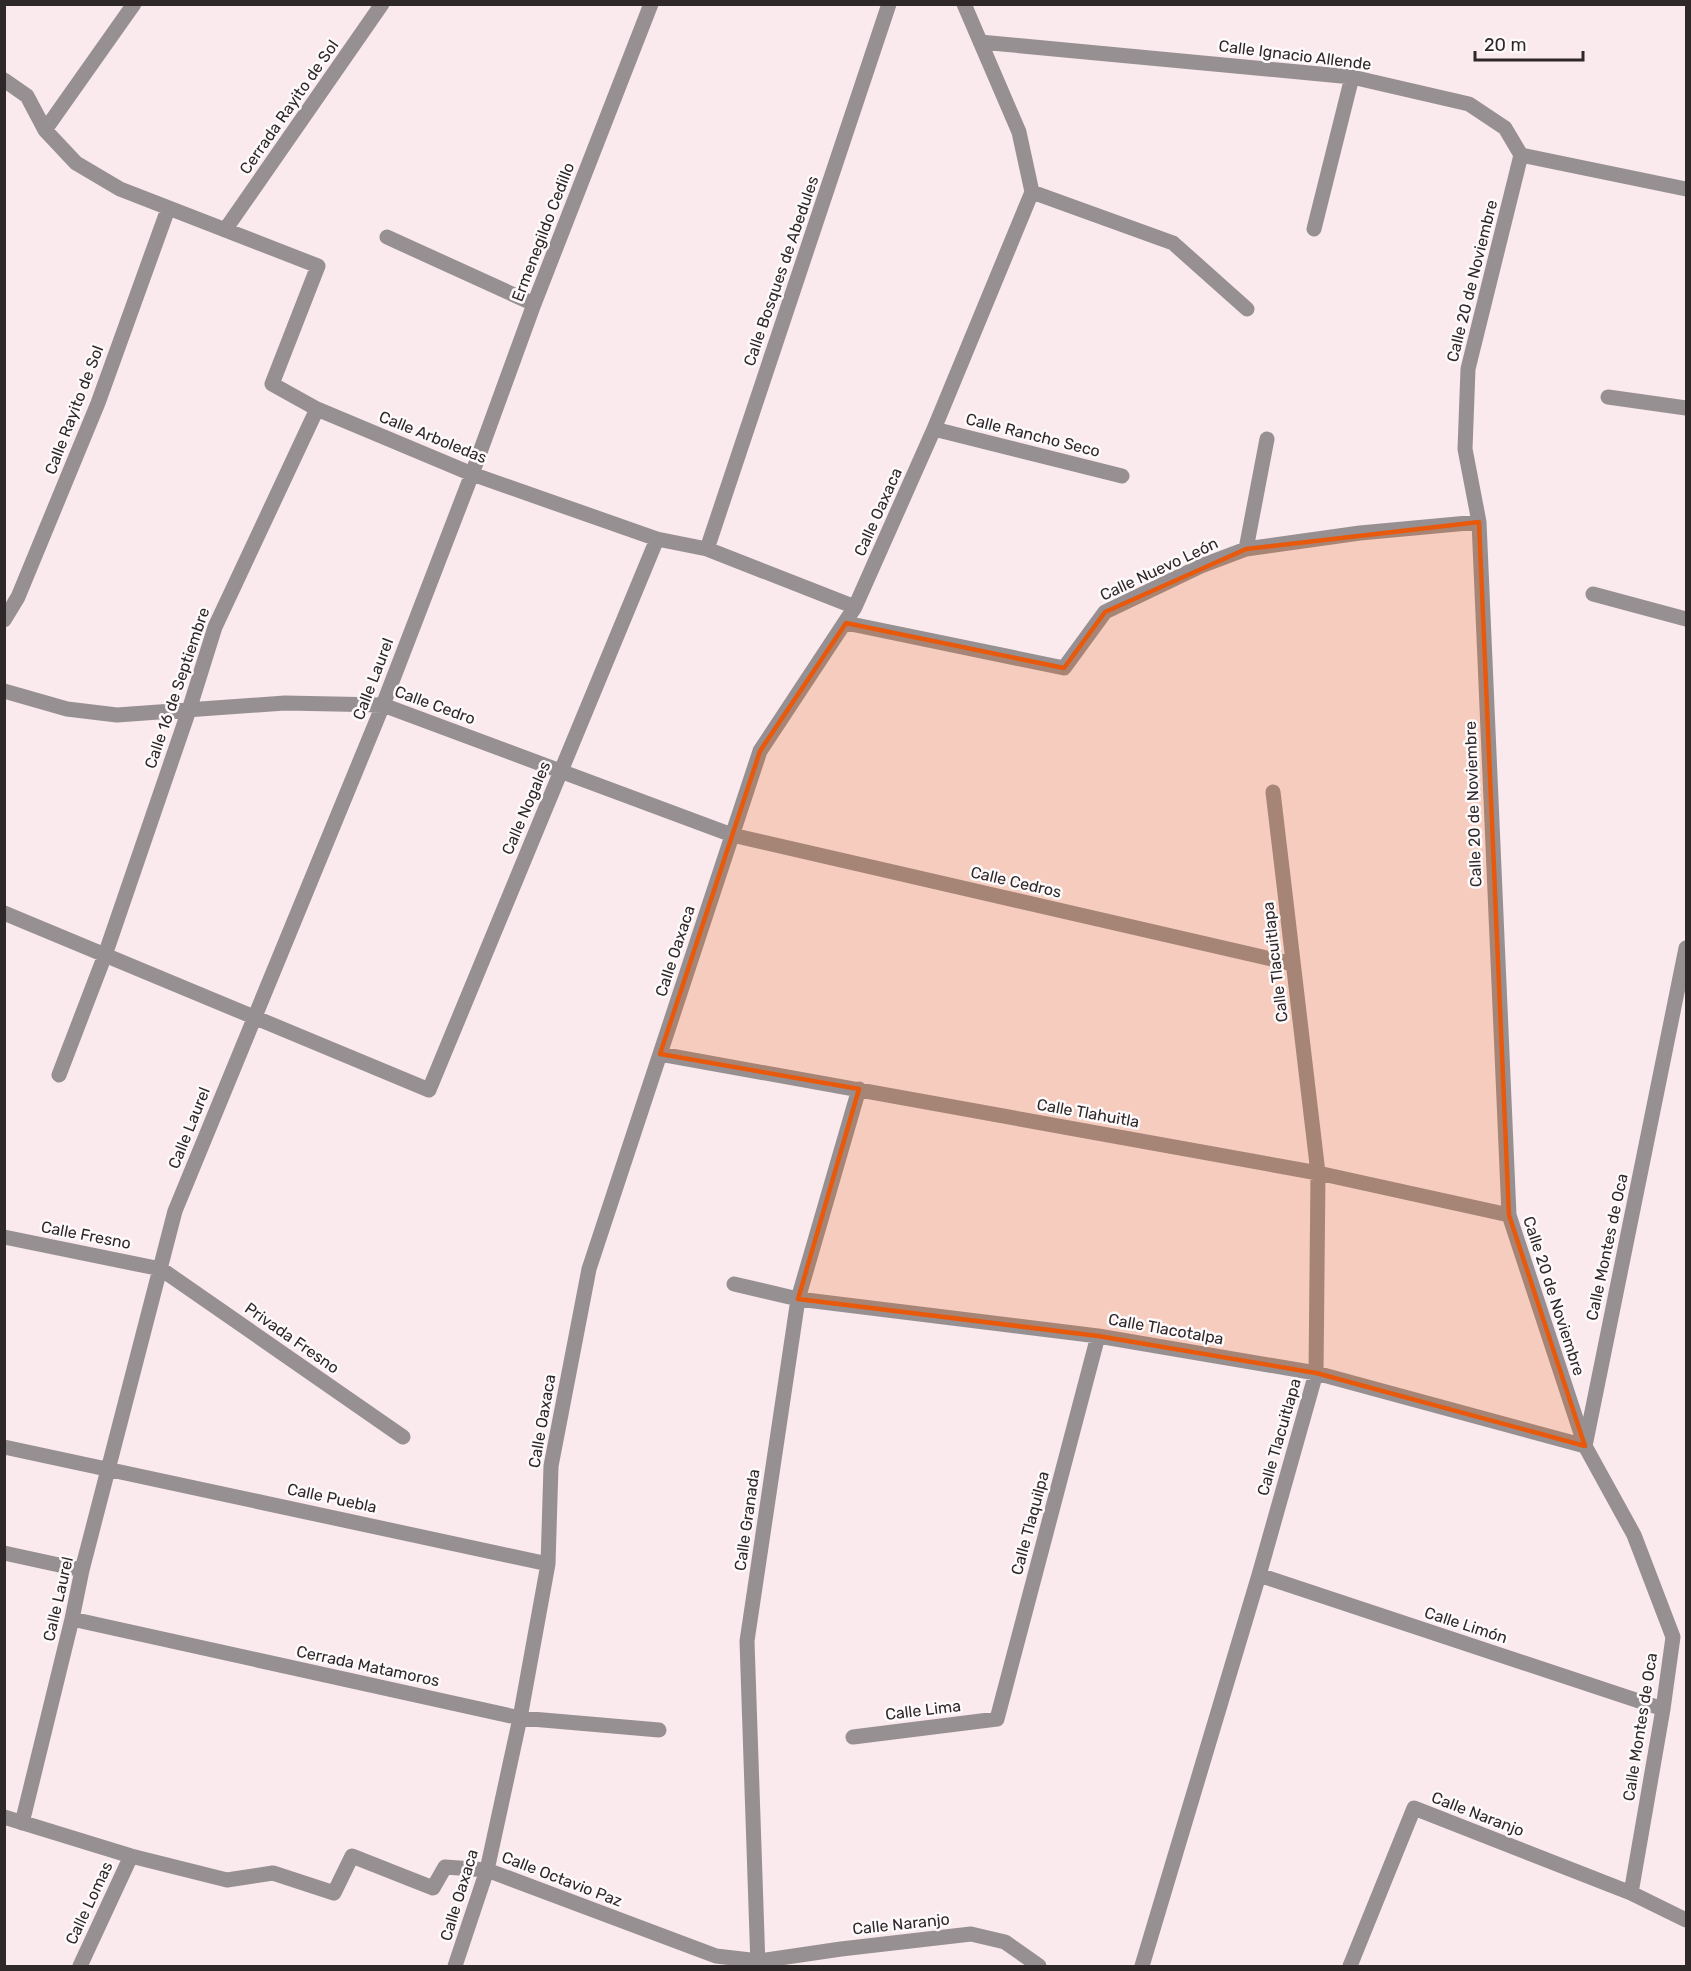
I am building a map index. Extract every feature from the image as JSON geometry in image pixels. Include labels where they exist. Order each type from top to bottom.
[{"type":"street","points":[[45,130],[134,4]]},
{"type":"street","name":"Cerrada Rayito de Sol","points":[[225,230],[382,4]]},
{"type":"street","name":"Ermenegildo Cedillo","points":[[472,474],[534,304],[651,4]]},
{"type":"street","name":"Calle Bosques de Abedules","points":[[707,549],[889,4]]},
{"type":"street","points":[[964,4],[1019,132],[1032,192],[1173,243],[1247,309]]},
{"type":"street","name":"Calle Ignacio Allende","points":[[980,42],[1352,77],[1469,104],[1504,128],[1521,155]]},
{"type":"street","points":[[1314,229],[1352,77]]},
{"type":"street","points":[[4,80],[27,96],[45,130],[76,163],[120,189],[168,209]]},
{"type":"street","points":[[1521,155],[1686,189]]},
{"type":"street","name":"Calle 20 de Noviembre","points":[[1521,155],[1468,369],[1465,449],[1479,522],[1509,1215],[1585,1446]]},
{"type":"street","name":"Calle Oaxaca","points":[[456,1966],[487,1870],[520,1718],[548,1564],[550,1466],[589,1269],[760,751],[855,607],[934,429],[1032,192]]},
{"type":"street","name":"Calle Arboledas","points":[[168,209],[318,266],[272,384],[317,409],[472,474],[657,539],[707,549],[855,607]]},
{"type":"street","name":"Calle Rayito de Sol","points":[[4,620],[18,597],[98,403],[168,209]]},
{"type":"street","points":[[387,237],[534,304]]},
{"type":"street","points":[[1608,397],[1686,408]]},
{"type":"street","name":"Calle 16 de Septiembre","points":[[59,1075],[105,955],[215,627],[317,409]]},
{"type":"street","name":"Calle Rancho Seco","points":[[934,429],[1122,476]]},
{"type":"street","points":[[1246,549],[1267,439]]},
{"type":"street","name":"Calle Laurel","points":[[22,1823],[82,1570],[175,1211],[383,705],[472,474]]},
{"type":"street","name":"Calle Nuevo León","points":[[846,623],[1064,668],[1105,612],[1201,566],[1246,549],[1360,533],[1479,522]]},
{"type":"street","name":"Calle Nogales","points":[[255,1017],[429,1090],[657,539]]},
{"type":"street","points":[[1593,594],[1686,619]]},
{"type":"street","name":"Calle Cedro","points":[[4,691],[67,709],[117,715],[285,703],[383,705],[732,835]]},
{"type":"street","name":"Calle Tlacuitlapa","points":[[1142,1966],[1259,1575],[1316,1373],[1318,1173],[1272,792]]},
{"type":"street","name":"Calle Cedros","points":[[732,835],[1293,963]]},
{"type":"street","points":[[4,913],[255,1017]]},
{"type":"street","name":"Calle Montes de Oca","points":[[1631,1893],[1673,1637],[1634,1535],[1585,1446],[1686,948]]},
{"type":"street","name":"Calle Tlahuitla","points":[[660,1054],[1318,1173],[1509,1215]]},
{"type":"street","name":"Calle Granada","points":[[758,1964],[747,1641],[798,1299],[859,1089]]},
{"type":"street","name":"Calle Fresno","points":[[4,1237],[161,1269]]},
{"type":"street","name":"Privada Fresno","points":[[161,1269],[403,1437]]},
{"type":"street","name":"Calle Tlacotalpa","points":[[734,1284],[798,1299],[1098,1336],[1316,1373],[1585,1446]]},
{"type":"street","name":"Calle Tlaquilpa","points":[[997,1719],[1098,1336]]},
{"type":"street","name":"Calle Puebla","points":[[4,1447],[548,1564]]},
{"type":"street","points":[[4,1553],[82,1570]]},
{"type":"street","name":"Calle Limón","points":[[1259,1575],[1663,1709]]},
{"type":"street","name":"Cerrada Matamoros","points":[[72,1619],[520,1718],[659,1730]]},
{"type":"street","name":"Calle Lima","points":[[853,1737],[997,1719]]},
{"type":"street","name":"Calle Naranjo","points":[[1350,1966],[1414,1808],[1631,1893],[1686,1920]]},
{"type":"street","name":"Calle Octavio Paz","points":[[4,1817],[131,1856],[227,1880],[273,1873],[334,1893],[352,1856],[433,1888],[445,1867],[487,1870],[716,1956],[758,1964]]},
{"type":"street","name":"Calle Lomas","points":[[80,1966],[131,1856]]},
{"type":"street","name":"Calle Naranjo","points":[[758,1964],[841,1949],[971,1934],[1005,1942],[1039,1966]]},
{"type":"highlighted area","points":[[1479,522],[1509,1215],[1585,1446],[1316,1373],[1098,1336],[798,1299],[859,1089],[660,1054],[760,751],[846,623],[1064,668],[1105,612],[1246,549]]}]
